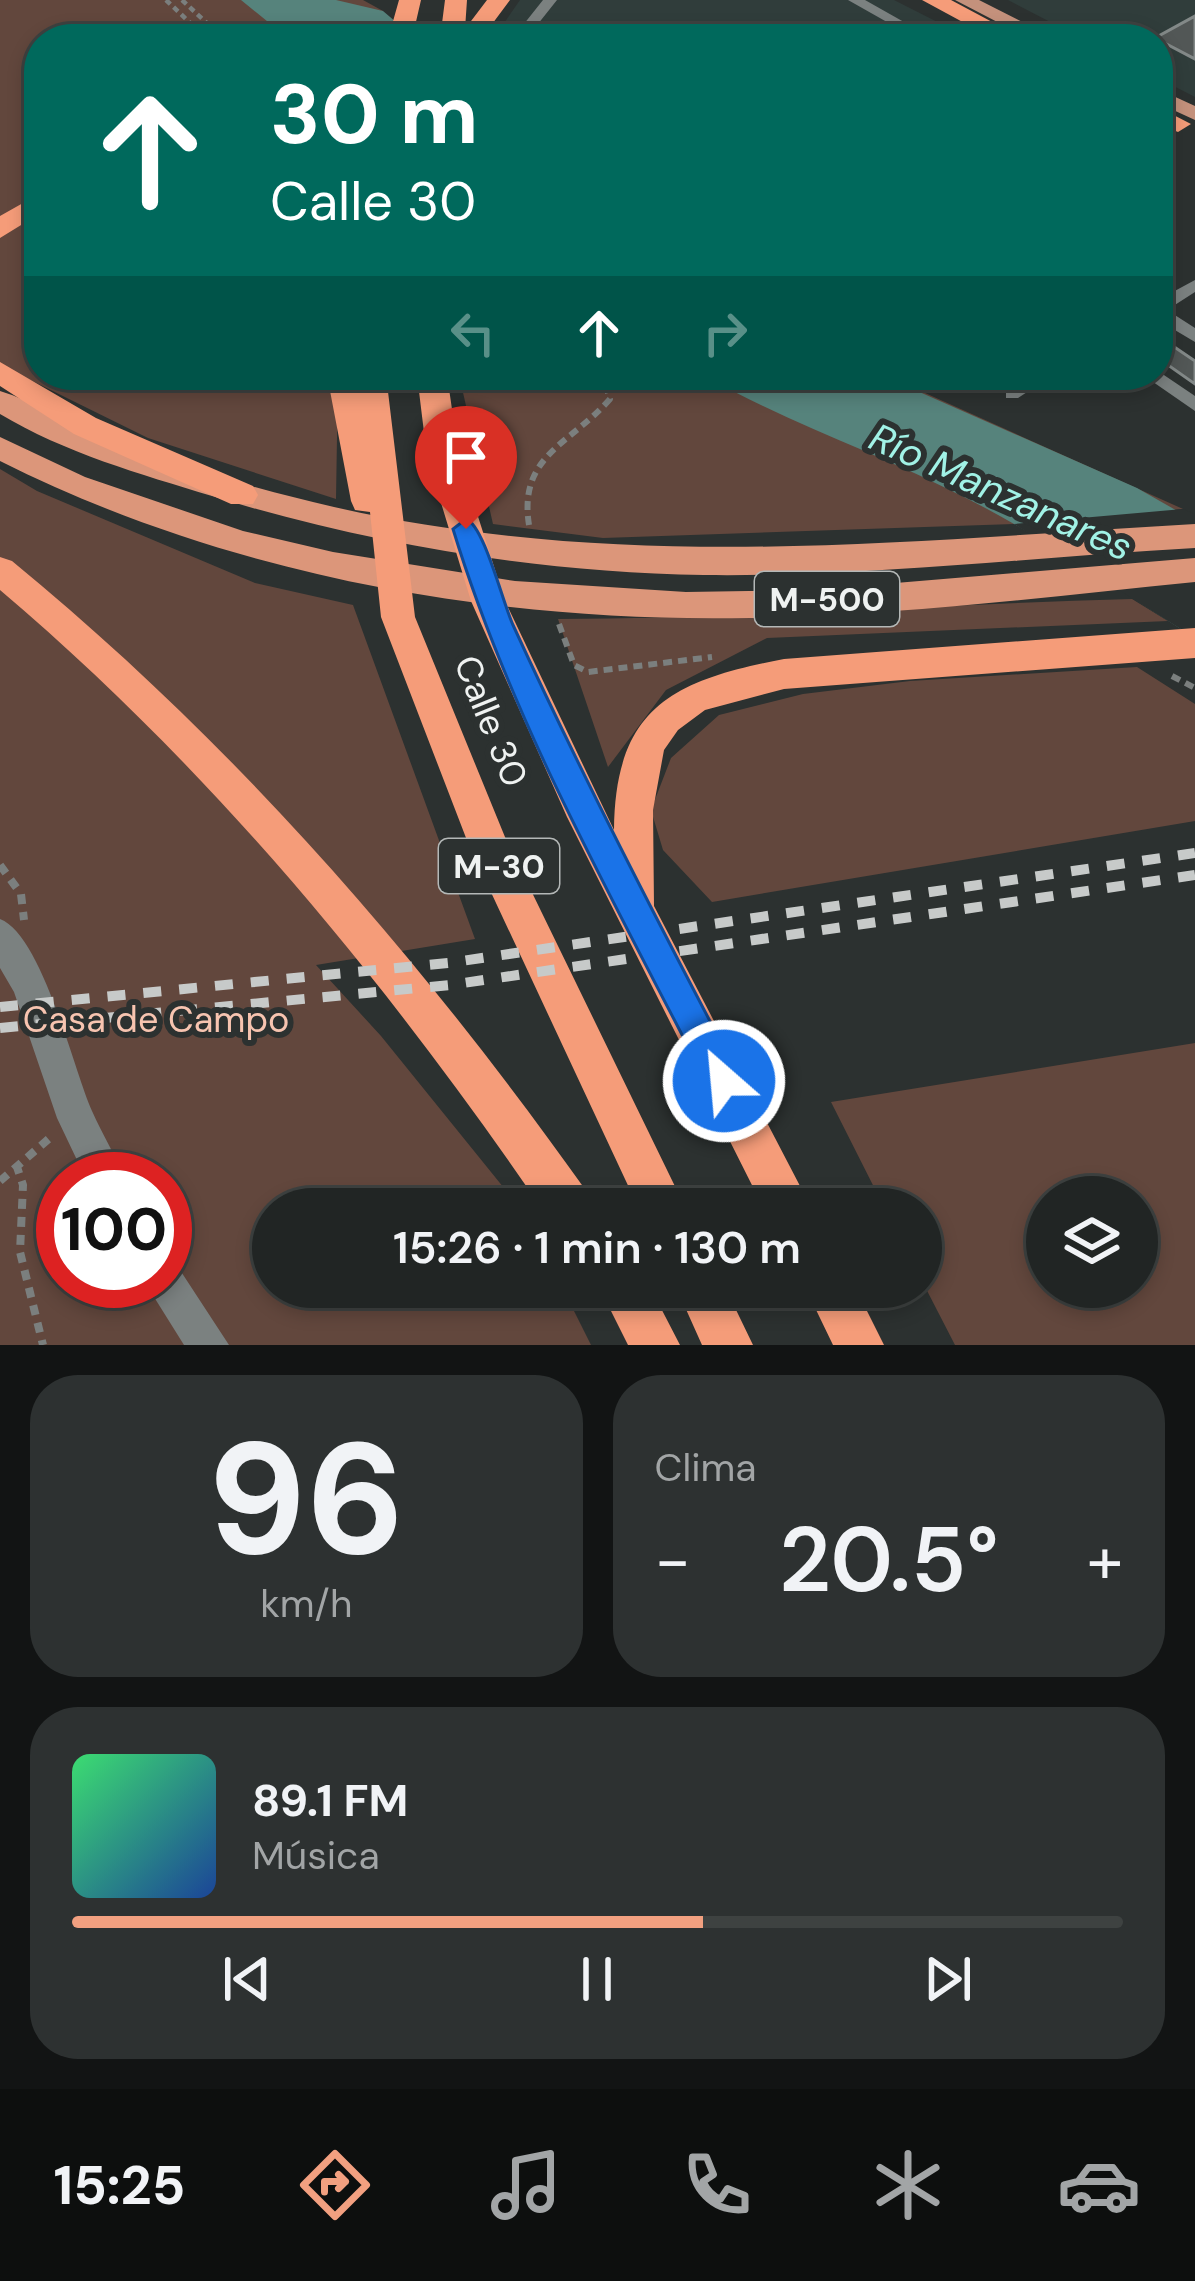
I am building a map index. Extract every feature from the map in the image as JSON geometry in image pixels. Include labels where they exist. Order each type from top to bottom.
[{"type":"highway","points":[[481,24],[499,0]]},
{"type":"highway","points":[[944,1],[985,24]]},
{"type":"highway","points":[[28,390],[85,426],[258,500]]},
{"type":"highway","points":[[344,390],[353,449],[398,617]]},
{"type":"highway","name":"Calle 30","points":[[373,390],[398,617],[488,843],[653,1188]]},
{"type":"highway","name":"Calle 30","points":[[434,390],[443,458],[488,601],[581,805],[637,910]]},
{"type":"highway","name":"M-500","points":[[0,400],[69,439],[258,500],[426,538],[632,559],[777,562],[1195,533]]},
{"type":"highway","name":"M-500","points":[[0,448],[38,470],[142,511],[254,546],[425,581],[690,605],[1018,588],[1195,570]]},
{"type":"highway","points":[[0,570],[135,686],[333,896],[554,1188]]},
{"type":"highway","points":[[637,910],[631,807],[645,742],[665,717],[719,685],[784,674],[1152,661],[1195,644]]},
{"type":"highway","name":"M-30","points":[[637,910],[778,1188]]},
{"type":"highway","points":[[635,1308],[655,1345]]},
{"type":"highway","points":[[710,1308],[728,1345]]},
{"type":"highway","points":[[840,1308],[859,1345]]},
{"type":"main road","points":[[944,1],[1006,24]]},
{"type":"street","points":[[3,938],[29,983],[76,1118],[93,1152]]},
{"type":"street","points":[[183,1308],[208,1345]]},
{"type":"lane","points":[[531,24],[550,0]]},
{"type":"lane","points":[[855,0],[899,24]]},
{"type":"lane","points":[[1012,394],[1019,390]]},
{"type":"path","points":[[166,0],[191,24]]},
{"type":"path","points":[[182,0],[208,24]]},
{"type":"path","points":[[1152,661],[1195,688]]},
{"type":"path","points":[[0,865],[25,907],[24,921],[3,938]]},
{"type":"path","points":[[0,1181],[76,1118]]},
{"type":"path","points":[[16,1165],[23,1186],[20,1252],[43,1345]]},
{"type":"shaded area","points":[[520,0],[894,0],[941,24],[503,24]]},
{"type":"shaded area","points":[[1008,0],[1195,0],[1195,97],[1173,86],[1173,24],[1054,24]]},
{"type":"green space","points":[[0,0],[363,0],[383,11],[380,24],[24,24],[24,377],[0,365]]},
{"type":"green space","points":[[51,390],[338,390],[336,499],[148,438]]},
{"type":"green space","points":[[462,390],[918,390],[1183,509],[1014,524],[603,538],[493,524]]},
{"type":"green space","name":"Casa de Campo","points":[[0,469],[37,491],[255,583],[353,605],[475,939],[316,965],[381,1036],[504,1188],[252,1188],[252,1308],[572,1308],[591,1345],[0,1345]]},
{"type":"green space","points":[[1132,599],[1168,621],[767,638],[666,690],[608,767],[558,619],[701,616]]},
{"type":"green space","points":[[1137,667],[1195,704],[1195,821],[712,902],[663,850],[651,810],[671,758],[719,715],[803,694],[910,681]]},
{"type":"green space","points":[[1195,1043],[1195,1345],[955,1345],[936,1308],[942,1308],[942,1188],[874,1188],[831,1102]]},
{"type":"water","points":[[241,0],[336,0],[383,11],[398,24],[271,24]]},
{"type":"water","name":"Río Manzanares","points":[[733,390],[915,390],[1137,488],[1195,521],[1195,638],[997,515]]},
{"type":"pier","points":[[1183,509],[1195,514],[1195,638],[1014,524]]},
{"type":"building","points":[[1195,16],[1195,59],[1173,47],[1173,28]]},
{"type":"building","points":[[1173,346],[1195,361],[1195,384],[1173,369]]},
{"type":"railway","points":[[0,1007],[448,963],[1195,853]]},
{"type":"railway","points":[[0,1028],[450,985],[1195,875]]},
{"type":"route","points":[[466,529],[488,601],[581,805],[724,1081]]}]
